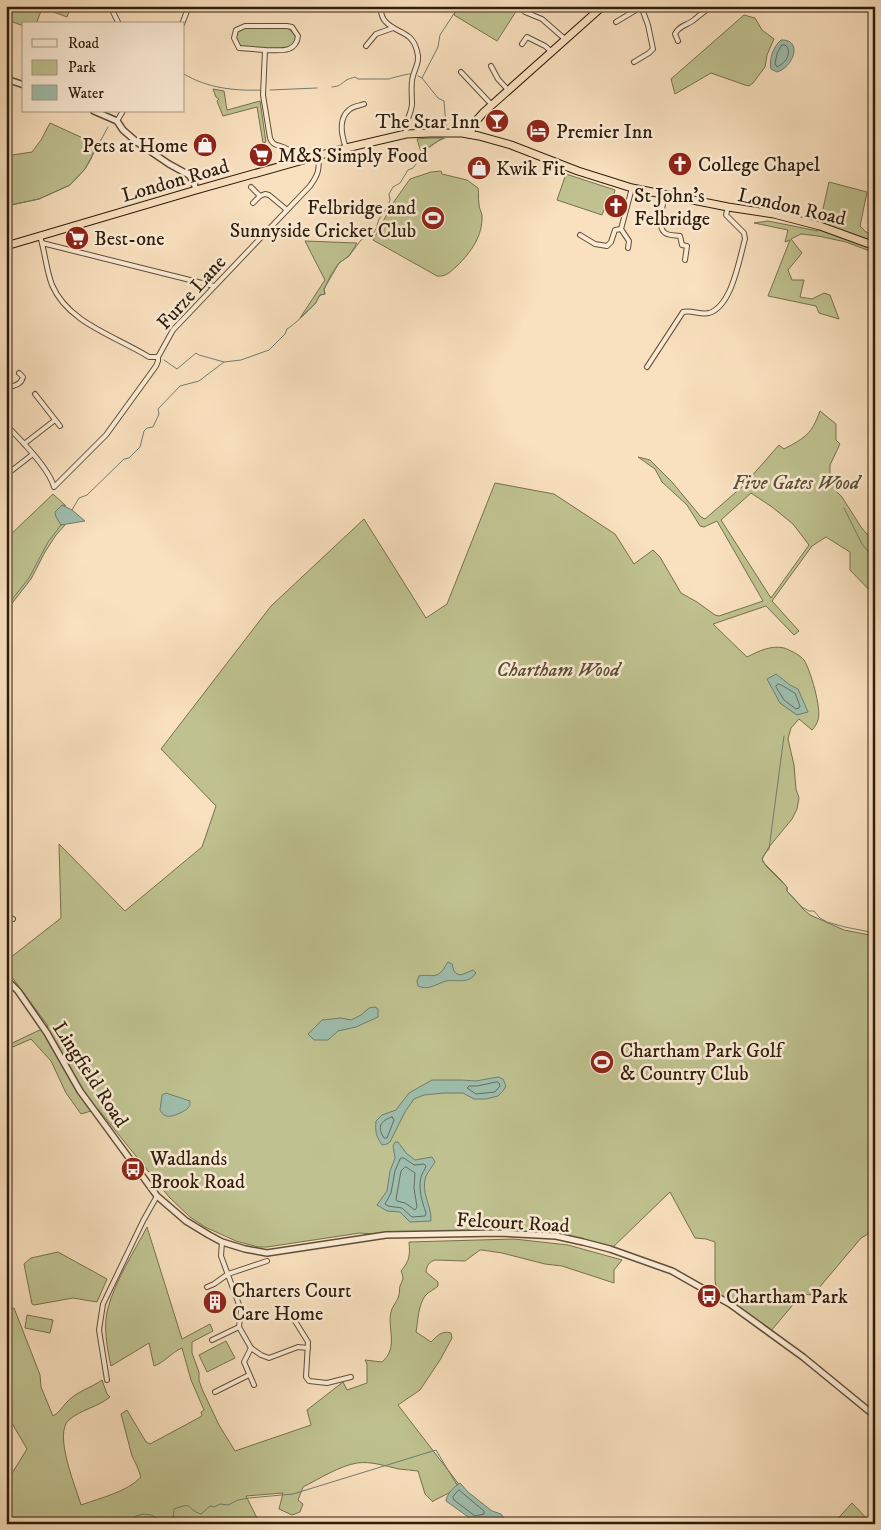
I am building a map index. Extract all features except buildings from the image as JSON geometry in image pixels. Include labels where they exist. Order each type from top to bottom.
[{"type":"highway","points":[[469,134],[476,121],[492,105],[603,6]]},
{"type":"highway","name":"London Road","points":[[6,246],[41,239],[196,190],[346,148],[414,133],[469,134],[502,142],[578,171],[632,188],[665,196],[774,214],[820,226],[875,246]]},
{"type":"street","points":[[110,6],[118,22]]},
{"type":"street","points":[[183,22],[189,6]]},
{"type":"street","points":[[380,6],[385,21],[411,38],[417,51],[419,62],[412,80],[412,104],[405,125],[406,134]]},
{"type":"street","points":[[519,6],[525,12],[542,19],[566,40]]},
{"type":"street","points":[[616,22],[641,6],[648,25],[652,51],[634,62]]},
{"type":"street","points":[[678,41],[675,34],[676,31],[712,6]]},
{"type":"street","points":[[689,23],[693,29]]},
{"type":"street","points":[[245,26],[287,26],[292,27],[298,36],[298,42],[294,47],[265,50],[239,48],[234,38],[236,30],[245,26]]},
{"type":"street","points":[[366,46],[376,34],[394,28]]},
{"type":"street","points":[[522,44],[527,37],[545,46],[552,52]]},
{"type":"street","points":[[265,50],[263,95],[270,138],[275,145],[287,149],[294,156],[296,162]]},
{"type":"street","points":[[491,66],[498,79],[509,91]]},
{"type":"street","points":[[461,72],[492,105]]},
{"type":"street","points":[[6,89],[8,79],[22,83]]},
{"type":"street","points":[[346,148],[342,131],[345,114],[349,110],[364,104]]},
{"type":"street","points":[[96,112],[117,121],[123,130],[138,143],[168,164],[189,175],[196,190]]},
{"type":"street","points":[[117,121],[122,112]]},
{"type":"street","name":"Furze Lane","points":[[33,454],[52,480],[54,487],[106,435],[156,366],[158,357],[173,330],[317,176],[319,167],[318,156]]},
{"type":"street","points":[[251,187],[260,196]]},
{"type":"street","points":[[620,229],[632,188]]},
{"type":"street","points":[[253,203],[265,194],[269,195],[286,210]]},
{"type":"street","points":[[665,196],[660,226],[666,234],[680,236],[682,245],[687,246],[686,260]]},
{"type":"street","points":[[647,367],[683,312],[702,314],[711,312],[719,309],[724,302],[733,282],[745,239],[744,234],[726,215],[728,207]]},
{"type":"street","points":[[580,235],[595,244],[607,246],[611,242],[615,230],[620,229]]},
{"type":"street","points":[[620,229],[629,241],[628,248]]},
{"type":"street","points":[[158,357],[149,357],[84,322],[75,314],[55,291],[51,282],[41,239],[214,286]]},
{"type":"street","points":[[6,389],[20,383],[23,377],[19,373]]},
{"type":"street","points":[[35,394],[60,426]]},
{"type":"street","points":[[24,444],[55,420]]},
{"type":"street","points":[[6,425],[33,454],[6,474]]},
{"type":"street","points":[[6,916],[13,919]]},
{"type":"street","name":"Lingfield Road","points":[[6,979],[18,991],[47,1032],[80,1091],[150,1186]]},
{"type":"street","name":"Felcourt Road","points":[[150,1186],[157,1196],[186,1221],[201,1231],[222,1242],[255,1251],[267,1252],[386,1235],[528,1234],[556,1236],[583,1242],[652,1263],[672,1271],[730,1304],[796,1352],[875,1416]]},
{"type":"street","points":[[107,1380],[99,1330],[103,1304],[157,1196]]},
{"type":"street","points":[[222,1242],[221,1256],[242,1310],[239,1327],[250,1348],[269,1358],[298,1347],[308,1348]]},
{"type":"street","points":[[207,1286],[214,1284],[228,1274],[267,1261]]},
{"type":"street","points":[[293,1313],[308,1342],[306,1377],[309,1382],[327,1383],[351,1377]]},
{"type":"street","points":[[212,1340],[239,1327]]},
{"type":"street","points":[[250,1348],[244,1362],[254,1386]]},
{"type":"street","points":[[215,1392],[249,1375]]},
{"type":"green space","points":[[15,6],[43,6],[37,22],[22,22],[22,25],[10,21]]},
{"type":"green space","points":[[44,6],[71,6],[67,17],[43,8]]},
{"type":"green space","points":[[457,6],[510,6],[517,10],[497,41],[454,15]]},
{"type":"green space","points":[[744,15],[755,18],[762,30],[774,39],[767,55],[765,67],[753,83],[749,86],[711,73],[675,94],[671,79]]},
{"type":"green space","points":[[242,28],[287,28],[296,34],[295,40],[293,45],[285,48],[243,47],[236,38],[239,30]]},
{"type":"green space","points":[[213,89],[224,91],[227,110],[260,101],[266,142],[263,143],[257,107],[223,116],[217,101],[219,99],[216,97]]},
{"type":"green space","points":[[50,123],[96,144],[91,159],[85,169],[70,185],[39,199],[6,206],[6,156],[32,152]]},
{"type":"green space","points":[[443,138],[421,152],[417,139]]},
{"type":"green space","name":"Felbridge and Sunnyside Cricket Club","points":[[441,171],[442,174],[467,180],[478,188],[482,223],[475,243],[462,261],[445,275],[437,276],[373,240],[393,203],[410,179],[431,172]]},
{"type":"green space","points":[[566,174],[615,190],[609,212],[604,210],[602,215],[557,200]]},
{"type":"green space","points":[[829,182],[867,192],[860,226],[866,232],[875,236],[875,253],[846,242],[801,234],[791,239],[802,253],[788,270],[792,280],[804,280],[800,297],[812,299],[824,293],[830,295],[839,319],[819,313],[816,306],[768,296],[790,240],[785,242],[788,230],[754,223],[768,221],[818,231]]},
{"type":"green space","points":[[305,241],[357,243],[349,256],[339,263],[331,275],[324,289],[325,294],[320,295],[315,304],[300,318],[325,280]]},
{"type":"green space","points":[[820,411],[836,424],[836,440],[840,444],[830,465],[832,484],[875,544],[875,596],[850,570],[850,552],[826,537],[812,546],[772,601],[799,631],[794,635],[766,606],[713,624],[747,657],[774,647],[792,651],[804,660],[815,689],[819,715],[816,725],[812,730],[799,719],[791,728],[788,739],[799,798],[797,809],[792,819],[769,847],[762,859],[766,866],[787,887],[787,891],[810,915],[844,930],[875,936],[875,1230],[861,1238],[813,1295],[802,1294],[770,1332],[717,1297],[715,1242],[695,1238],[670,1192],[611,1249],[583,1242],[528,1234],[386,1235],[360,1233],[267,1247],[258,1247],[236,1241],[205,1227],[190,1217],[169,1197],[98,1109],[81,1114],[66,1093],[51,1061],[31,1039],[6,1050],[6,1046],[48,1026],[6,969],[6,961],[61,918],[59,844],[125,911],[202,847],[216,806],[161,749],[271,606],[364,519],[426,618],[447,604],[495,483],[554,494],[615,534],[634,564],[653,550],[660,557],[681,593],[719,616],[763,601],[717,521],[704,527],[700,526],[687,505],[662,482],[655,469],[638,457],[650,460],[672,482],[701,517],[705,519],[743,486],[779,445],[784,449],[803,438],[817,419]],"holes":[[[751,493],[793,524],[809,545],[771,598],[721,520]]]},
{"type":"green space","points":[[53,494],[66,506],[62,505],[61,524],[65,525],[45,552],[31,579],[6,611],[6,539]]},
{"type":"green space","points":[[147,1227],[182,1339],[210,1324],[213,1331],[192,1342],[192,1353],[199,1372],[202,1389],[219,1425],[235,1451],[311,1425],[307,1410],[343,1382],[347,1390],[367,1383],[367,1364],[365,1360],[382,1362],[390,1350],[391,1312],[399,1296],[403,1279],[401,1271],[409,1257],[409,1242],[514,1239],[568,1245],[622,1260],[614,1270],[614,1283],[562,1266],[482,1250],[465,1261],[435,1260],[429,1264],[426,1272],[438,1282],[438,1286],[427,1294],[423,1300],[416,1332],[431,1342],[445,1332],[451,1333],[452,1338],[420,1390],[398,1405],[461,1487],[433,1502],[425,1494],[418,1471],[373,1463],[357,1463],[329,1473],[303,1487],[298,1500],[303,1504],[300,1512],[292,1515],[279,1509],[283,1493],[246,1496],[260,1524],[6,1524],[6,1483],[27,1449],[6,1413],[6,1310],[14,1308],[40,1375],[41,1387],[53,1416],[75,1395],[102,1380],[110,1397],[73,1417],[65,1427],[63,1436],[64,1448],[81,1505],[121,1491],[141,1477],[132,1456],[121,1414],[127,1410],[146,1442],[150,1444],[202,1416],[201,1412],[204,1410],[191,1380],[182,1348],[154,1366],[149,1343],[111,1366],[106,1329],[108,1308],[120,1277]]},
{"type":"green space","points":[[58,1252],[107,1279],[97,1302],[73,1298],[32,1304],[24,1264],[31,1258]]},
{"type":"green space","points":[[27,1315],[53,1320],[50,1333],[25,1328]]},
{"type":"green space","points":[[226,1341],[235,1358],[207,1372],[199,1355]]},
{"type":"green space","points":[[852,1503],[872,1524],[833,1524]]},
{"type":"water","points":[[781,40],[792,44],[794,54],[788,65],[777,72],[771,69],[771,57]]},
{"type":"water","points":[[62,505],[72,510],[85,521],[61,525],[55,512]]},
{"type":"water","points":[[776,674],[798,689],[808,712],[797,715],[780,703],[767,679]]},
{"type":"water","points":[[448,962],[452,964],[457,974],[461,975],[473,970],[476,973],[473,977],[466,980],[446,981],[429,987],[418,986],[419,976],[438,974]]},
{"type":"water","points":[[375,1007],[378,1009],[378,1017],[356,1027],[338,1031],[328,1040],[314,1040],[308,1034],[322,1020],[341,1018],[351,1020],[369,1008]]},
{"type":"water","points":[[498,1077],[503,1079],[506,1086],[498,1096],[474,1099],[463,1093],[444,1093],[424,1095],[414,1099],[405,1112],[390,1142],[382,1145],[378,1139],[376,1121],[382,1115],[396,1110],[409,1093],[432,1080],[476,1081]]},
{"type":"water","points":[[166,1093],[190,1101],[189,1106],[177,1114],[165,1116],[160,1110],[162,1095]]},
{"type":"water","points":[[395,1142],[398,1142],[407,1154],[415,1160],[432,1157],[435,1162],[426,1176],[424,1188],[431,1221],[410,1222],[400,1212],[387,1211],[377,1205],[387,1191],[390,1171],[395,1158],[393,1146]]},
{"type":"water","points":[[460,1483],[468,1492],[492,1511],[501,1514],[508,1524],[485,1524],[481,1520],[474,1521],[446,1501],[449,1493]]},
{"type":"waterway","points":[[418,76],[422,78],[438,47],[440,35],[459,6]]},
{"type":"waterway","points":[[332,87],[355,77],[358,79],[389,79],[410,74]]},
{"type":"waterway","points":[[185,75],[202,83],[221,88],[261,90]]},
{"type":"waterway","points":[[422,78],[438,98],[444,101],[446,126]]},
{"type":"waterway","points":[[270,90],[317,88]]},
{"type":"waterway","points":[[6,206],[39,199],[70,185],[85,169],[108,127]]},
{"type":"waterway","points":[[72,510],[79,498],[87,495],[124,459],[129,458],[140,447],[144,431],[147,428],[153,427],[159,414],[158,409],[180,386],[199,381],[224,362],[241,360],[269,350],[285,334],[287,329],[314,305],[320,295],[325,294],[324,289],[339,263],[349,256],[361,240],[372,235],[379,219],[387,208],[390,200],[389,194],[393,187],[400,183],[408,170],[413,168],[420,154],[445,138]]},
{"type":"waterway","points":[[164,360],[177,369],[196,353],[224,362]]},
{"type":"waterway","points":[[844,508],[862,544],[875,560]]},
{"type":"waterway","points":[[6,607],[29,578],[48,542],[61,525]]},
{"type":"waterway","points":[[784,736],[769,849],[763,857],[763,862],[787,887],[787,891],[802,907],[809,911],[814,911],[827,922],[875,933]]},
{"type":"waterway","points":[[129,1524],[136,1516],[143,1514],[151,1515],[160,1520],[173,1521],[174,1509],[185,1506],[201,1514],[210,1506],[228,1505],[238,1500],[249,1498],[293,1494],[436,1450],[457,1485]]},
{"type":"place","name":"The Star Inn","points":[[497,121]]},
{"type":"place","name":"Premier Inn","points":[[538,131]]},
{"type":"place","name":"Pets at Home","points":[[205,145]]},
{"type":"place","name":"M&S Simply Food","points":[[261,155]]},
{"type":"place","name":"College Chapel","points":[[680,164]]},
{"type":"place","name":"Kwik Fit","points":[[479,168]]},
{"type":"place","name":"St John's Felbridge","points":[[616,206]]},
{"type":"place","name":"Felbridge and Sunnyside Cricket Club","points":[[433,218]]},
{"type":"place","name":"Best-one","points":[[77,238]]},
{"type":"place","name":"Chartham Park Golf & Country Club","points":[[602,1062]]},
{"type":"place","name":"Wadlands Brook Road","points":[[133,1169]]},
{"type":"place","name":"Chartham Park","points":[[709,1296]]},
{"type":"place","name":"Charters Court Care Home","points":[[215,1302]]},
{"type":"park label","name":"Five Gates Wood","points":[[796,482]]},
{"type":"park label","name":"Chartham Wood","points":[[558,669]]}]
